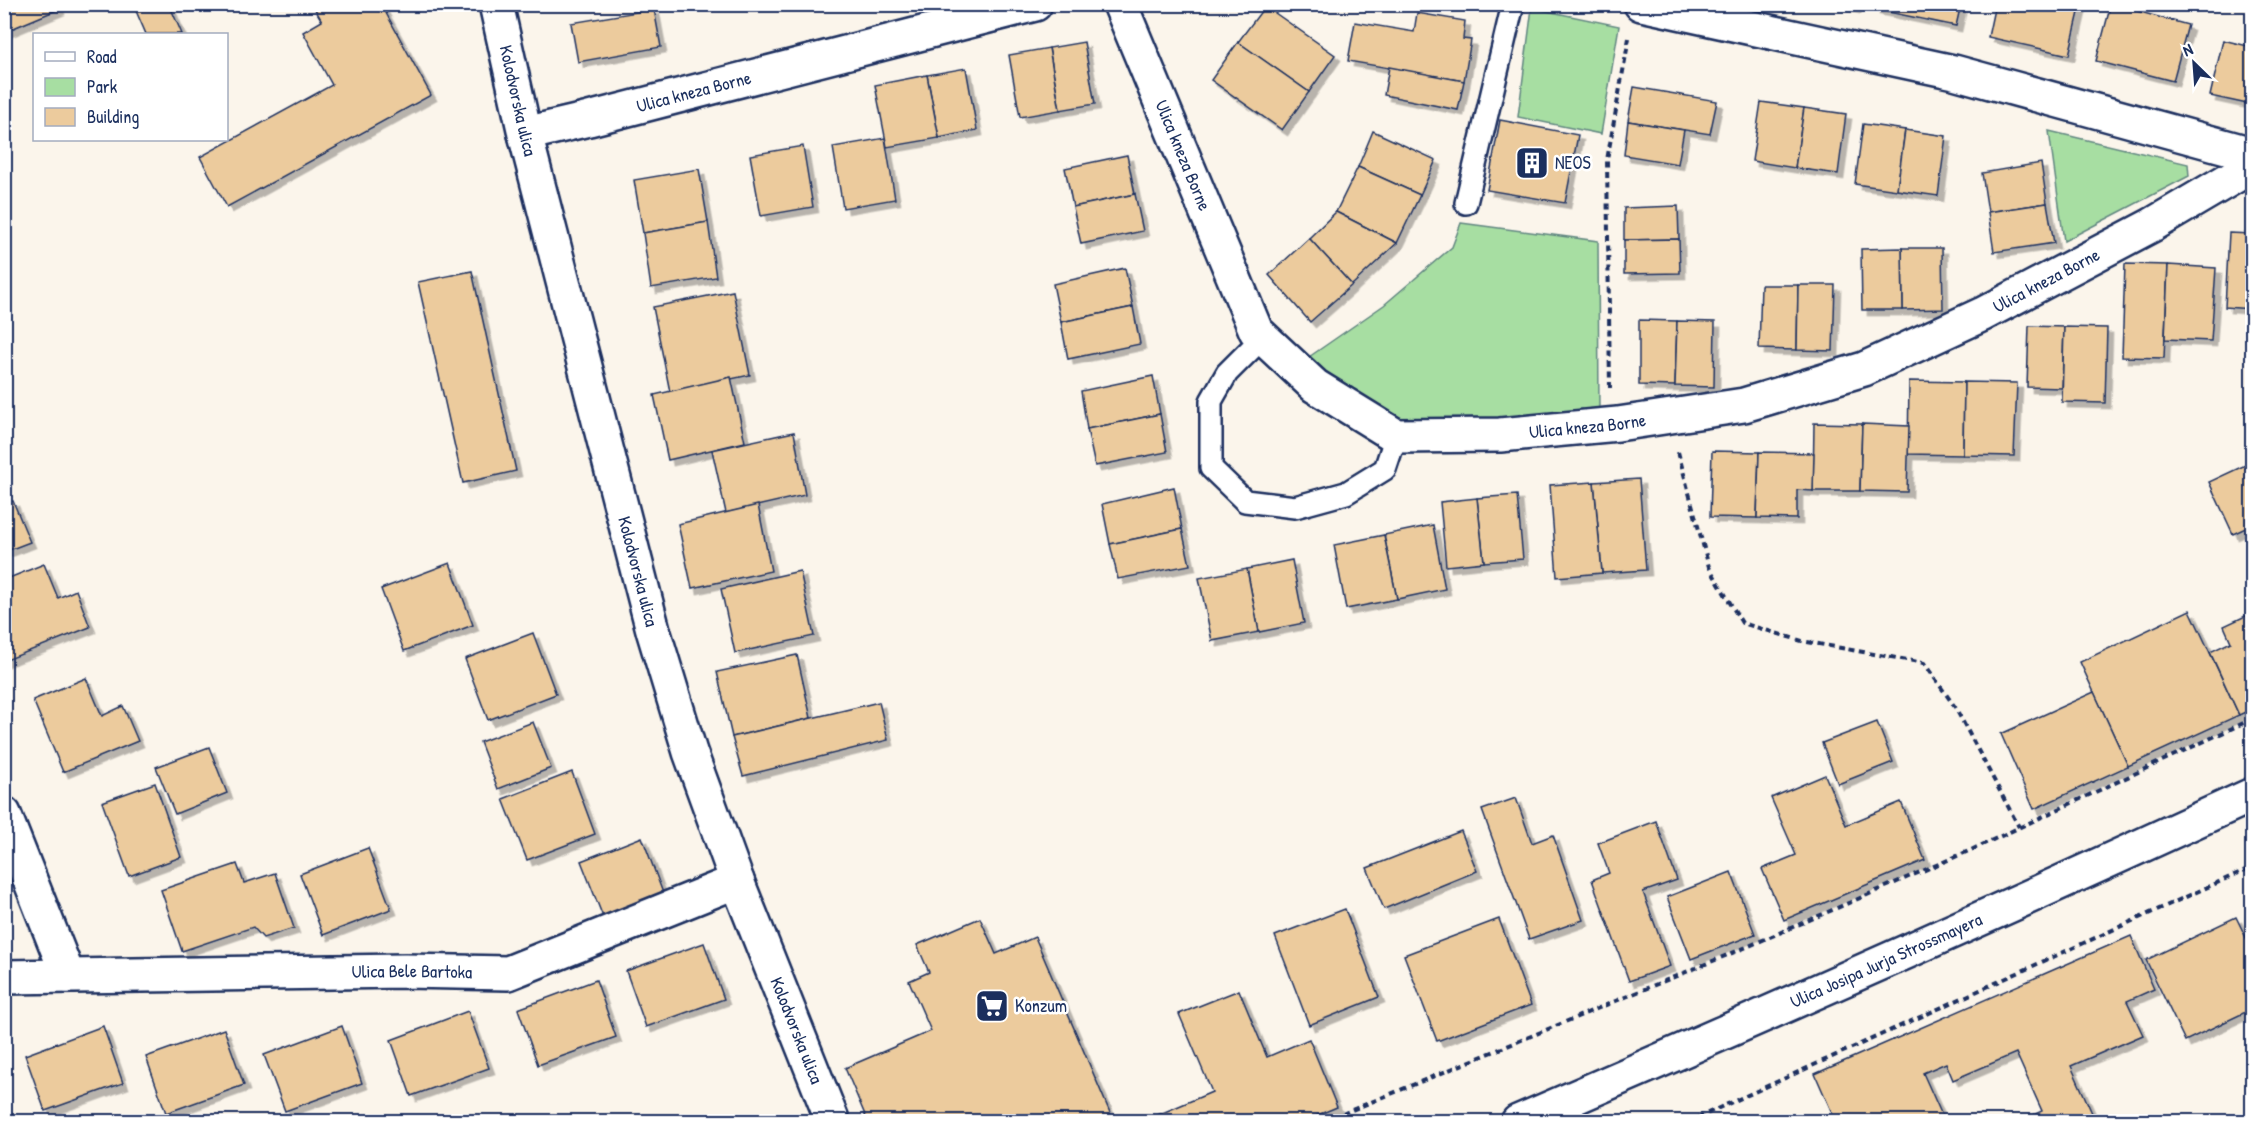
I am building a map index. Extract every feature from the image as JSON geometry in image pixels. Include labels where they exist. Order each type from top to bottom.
[{"type":"street","name":"Kolodvorska ulica","points":[[496,4],[525,134],[653,630],[690,752],[737,881],[833,1122]]},
{"type":"street","name":"Ulica kneza Borne","points":[[525,134],[600,117],[1035,4]]},
{"type":"street","name":"Ulica kneza Borne","points":[[1120,4],[1256,331],[1315,386],[1396,436],[1500,435],[1669,417],[1744,405],[1864,369],[1983,314],[2152,225],[2253,166]]},
{"type":"street","points":[[1636,16],[1954,72],[2253,154]]},
{"type":"street","name":"Ulica Josipa Jurja Strossmayera","points":[[1518,1122],[2030,897],[2253,795]]},
{"type":"street","points":[[4,814],[68,976]]},
{"type":"street","name":"Ulica Bele Bartoka","points":[[4,976],[405,971],[508,973],[737,881]]},
{"type":"lane","points":[[1466,203],[1513,4]]},
{"type":"lane","points":[[1263,337],[1227,373],[1212,401],[1211,468],[1245,501],[1295,507],[1346,493],[1385,469],[1396,436]]},
{"type":"path","points":[[1610,425],[1607,160],[1636,16]]},
{"type":"path","points":[[1669,417],[1709,567],[1742,624],[1802,641],[1924,663],[1955,707],[2019,827]]},
{"type":"path","points":[[1323,1122],[1749,946],[2019,827],[2253,718]]},
{"type":"path","points":[[1688,1122],[2253,867]]},
{"type":"green space","points":[[1532,8],[1619,26],[1601,134],[1518,117]]},
{"type":"green space","points":[[2049,131],[2188,164],[2189,176],[2064,241]]},
{"type":"green space","points":[[1461,223],[1598,241],[1599,413],[1500,421],[1401,421],[1325,378],[1306,359],[1384,305],[1452,247]]},
{"type":"building","points":[[4,4],[58,4],[59,9],[4,32]]},
{"type":"building","points":[[133,4],[169,4],[182,33],[146,33]]},
{"type":"building","points":[[312,4],[381,4],[431,95],[227,207],[200,157],[332,85],[303,32],[322,21]]},
{"type":"building","points":[[1836,4],[1856,4],[1855,8]]},
{"type":"building","points":[[1876,4],[1961,4],[1956,26],[1874,9]]},
{"type":"building","points":[[1995,4],[2081,4],[2069,55],[1988,37]]},
{"type":"building","points":[[2111,4],[2188,25],[2173,81],[2096,61]]},
{"type":"building","points":[[1265,6],[1335,55],[1309,92],[1238,42]]},
{"type":"building","points":[[654,9],[661,47],[578,62],[571,23]]},
{"type":"building","points":[[1417,13],[1465,21],[1463,39],[1471,40],[1464,81],[1348,61],[1355,22],[1414,32]]},
{"type":"building","points":[[2223,40],[2252,47],[2252,105],[2210,96]]},
{"type":"building","points":[[1084,42],[1095,104],[1060,110],[1049,48]]},
{"type":"building","points":[[1238,42],[1309,92],[1282,130],[1211,80]]},
{"type":"building","points":[[1049,48],[1060,110],[1020,117],[1009,55]]},
{"type":"building","points":[[1389,67],[1464,81],[1458,110],[1384,95]]},
{"type":"building","points":[[966,68],[977,130],[939,138],[927,75]]},
{"type":"building","points":[[927,75],[939,138],[887,147],[875,85]]},
{"type":"building","points":[[1634,87],[1717,101],[1710,134],[1628,121]]},
{"type":"building","points":[[1761,102],[1804,108],[1795,168],[1752,161]]},
{"type":"building","points":[[1804,108],[1846,114],[1838,174],[1795,168]]},
{"type":"building","name":"NEOS","points":[[1500,120],[1578,135],[1565,203],[1487,190]]},
{"type":"building","points":[[1628,121],[1684,130],[1678,164],[1624,155]]},
{"type":"building","points":[[1863,124],[1905,130],[1897,190],[1855,184]]},
{"type":"building","points":[[1905,130],[1946,136],[1938,196],[1897,190]]},
{"type":"building","points":[[1373,131],[1436,160],[1420,195],[1358,167]]},
{"type":"building","points":[[885,138],[895,199],[843,208],[833,147]]},
{"type":"building","points":[[803,146],[813,207],[761,216],[750,155]]},
{"type":"building","points":[[1127,155],[1135,194],[1073,207],[1065,168]]},
{"type":"building","points":[[2041,163],[2047,203],[1988,212],[1982,173]]},
{"type":"building","points":[[1358,167],[1420,195],[1397,243],[1336,212]]},
{"type":"building","points":[[699,169],[708,222],[643,233],[634,180]]},
{"type":"building","points":[[1135,194],[1143,231],[1081,244],[1073,207]]},
{"type":"building","points":[[2047,203],[2054,243],[1994,252],[1988,212]]},
{"type":"building","points":[[1678,206],[1679,239],[1624,240],[1624,208]]},
{"type":"building","points":[[1336,212],[1397,243],[1352,285],[1309,238]]},
{"type":"building","points":[[708,222],[716,277],[651,288],[643,233]]},
{"type":"building","points":[[2229,233],[2252,234],[2252,309],[2225,307]]},
{"type":"building","points":[[1309,238],[1352,285],[1310,322],[1269,275]]},
{"type":"building","points":[[1679,239],[1680,273],[1624,274],[1624,240]]},
{"type":"building","points":[[1902,248],[1942,248],[1943,309],[1903,310]]},
{"type":"building","points":[[1902,248],[1903,310],[1862,310],[1861,249]]},
{"type":"building","points":[[2125,264],[2168,265],[2164,358],[2122,357]]},
{"type":"building","points":[[2168,265],[2216,268],[2211,341],[2165,339]]},
{"type":"building","points":[[1125,268],[1133,307],[1061,322],[1053,284]]},
{"type":"building","points":[[472,271],[516,471],[463,483],[418,282]]},
{"type":"building","points":[[1761,285],[1798,285],[1797,350],[1759,349]]},
{"type":"building","points":[[1798,285],[1835,285],[1833,351],[1797,350]]},
{"type":"building","points":[[733,291],[750,375],[670,392],[653,307]]},
{"type":"building","points":[[1133,307],[1140,344],[1068,359],[1061,322]]},
{"type":"building","points":[[1639,320],[1677,321],[1675,386],[1639,385]]},
{"type":"building","points":[[1677,321],[1715,322],[1714,387],[1675,386]]},
{"type":"building","points":[[2029,326],[2064,327],[2062,388],[2027,387]]},
{"type":"building","points":[[2064,327],[2107,328],[2105,403],[2062,402]]},
{"type":"building","points":[[1153,376],[1160,414],[1087,429],[1081,391]]},
{"type":"building","points":[[731,377],[745,442],[668,460],[654,395]]},
{"type":"building","points":[[1909,381],[1964,382],[1963,455],[1908,454]]},
{"type":"building","points":[[1964,382],[2017,383],[2014,456],[1963,455]]},
{"type":"building","points":[[1160,414],[1167,452],[1095,466],[1087,429]]},
{"type":"building","points":[[1814,423],[1862,424],[1860,491],[1813,491]]},
{"type":"building","points":[[1862,424],[1909,426],[1907,492],[1860,491]]},
{"type":"building","points":[[794,432],[805,495],[726,513],[712,450]]},
{"type":"building","points":[[1712,451],[1759,452],[1757,518],[1710,517]]},
{"type":"building","points":[[1759,452],[1814,453],[1813,491],[1797,490],[1797,519],[1757,518]]},
{"type":"building","points":[[2252,462],[2252,525],[2233,534],[2209,482]]},
{"type":"building","points":[[1639,479],[1646,570],[1602,573],[1594,482]]},
{"type":"building","points":[[1594,482],[1602,573],[1557,577],[1550,485]]},
{"type":"building","points":[[1174,487],[1182,529],[1110,544],[1102,504]]},
{"type":"building","points":[[1517,495],[1523,559],[1484,562],[1477,498]]},
{"type":"building","points":[[1477,498],[1484,562],[1446,566],[1440,502]]},
{"type":"building","points":[[13,501],[30,542],[4,552],[4,504]]},
{"type":"building","points":[[758,505],[771,571],[692,588],[678,524]]},
{"type":"building","points":[[1433,525],[1445,589],[1397,599],[1384,535]]},
{"type":"building","points":[[1182,529],[1190,565],[1118,579],[1110,544]]},
{"type":"building","points":[[1384,535],[1397,599],[1346,609],[1334,545]]},
{"type":"building","points":[[1292,560],[1304,623],[1259,632],[1247,569]]},
{"type":"building","points":[[450,563],[473,625],[404,651],[381,589]]},
{"type":"building","points":[[44,564],[58,598],[76,590],[90,627],[4,661],[4,580]]},
{"type":"building","points":[[1247,569],[1259,632],[1212,641],[1199,578]]},
{"type":"building","points":[[800,571],[814,636],[735,653],[721,589]]},
{"type":"building","points":[[2190,610],[2239,715],[2128,766],[2080,662]]},
{"type":"building","points":[[2252,613],[2252,709],[2239,715],[2210,652],[2231,642],[2224,626]]},
{"type":"building","points":[[533,633],[556,694],[488,720],[465,659]]},
{"type":"building","points":[[797,655],[811,718],[732,737],[717,672]]},
{"type":"building","points":[[86,678],[102,716],[123,706],[138,741],[63,772],[33,700]]},
{"type":"building","points":[[2094,692],[2128,766],[2034,809],[2001,734]]},
{"type":"building","points":[[879,702],[888,740],[743,776],[732,737]]},
{"type":"building","points":[[533,722],[551,768],[498,789],[480,742]]},
{"type":"building","points":[[1877,722],[1893,762],[1838,784],[1822,743]]},
{"type":"building","points":[[209,747],[227,793],[175,814],[156,767]]},
{"type":"building","points":[[572,772],[595,834],[527,860],[503,799]]},
{"type":"building","points":[[1825,775],[1846,825],[1901,802],[1925,860],[1784,920],[1762,869],[1796,855],[1771,798]]},
{"type":"building","points":[[155,783],[181,857],[129,876],[102,802]]},
{"type":"building","points":[[1516,798],[1532,843],[1553,835],[1583,920],[1529,939],[1482,810]]},
{"type":"building","points":[[1656,821],[1677,880],[1643,892],[1670,966],[1629,981],[1592,880],[1609,873],[1598,843]]},
{"type":"building","points":[[1461,831],[1477,871],[1384,909],[1367,868]]},
{"type":"building","points":[[642,837],[663,893],[603,917],[581,861]]},
{"type":"building","points":[[368,848],[391,909],[323,935],[300,874]]},
{"type":"building","points":[[237,864],[244,883],[275,873],[294,928],[263,938],[253,927],[182,951],[161,890]]},
{"type":"building","points":[[1731,872],[1755,934],[1691,959],[1667,897]]},
{"type":"building","points":[[1345,909],[1379,997],[1309,1025],[1275,936]]},
{"type":"building","points":[[2236,917],[2252,950],[2252,1009],[2185,1041],[2146,960]]},
{"type":"building","name":"Konzum","points":[[980,918],[996,954],[1035,937],[1114,1122],[868,1122],[845,1068],[931,1031],[909,981],[929,972],[917,945]]},
{"type":"building","points":[[1499,919],[1531,1005],[1437,1041],[1404,955]]},
{"type":"building","points":[[2131,936],[2154,989],[2127,1001],[2143,1035],[2071,1066],[2096,1122],[2018,1122],[2042,1111],[2016,1053],[1953,1080],[1946,1063],[1923,1073],[1945,1122],[1836,1122],[1815,1074]]},
{"type":"building","points":[[704,943],[724,999],[646,1027],[626,971]]},
{"type":"building","points":[[596,980],[616,1037],[538,1065],[518,1009]]},
{"type":"building","points":[[1239,990],[1267,1057],[1309,1039],[1337,1107],[1301,1122],[1141,1122],[1212,1092],[1179,1014]]},
{"type":"building","points":[[468,1011],[489,1068],[411,1096],[391,1040]]},
{"type":"building","points":[[103,1026],[123,1083],[45,1111],[25,1055]]},
{"type":"building","points":[[342,1026],[362,1083],[285,1111],[264,1055]]},
{"type":"building","points":[[224,1029],[244,1085],[166,1113],[146,1057]]},
{"type":"place","name":"NEOS","points":[[1532,163]]},
{"type":"place","name":"Konzum","points":[[992,1006]]}]
